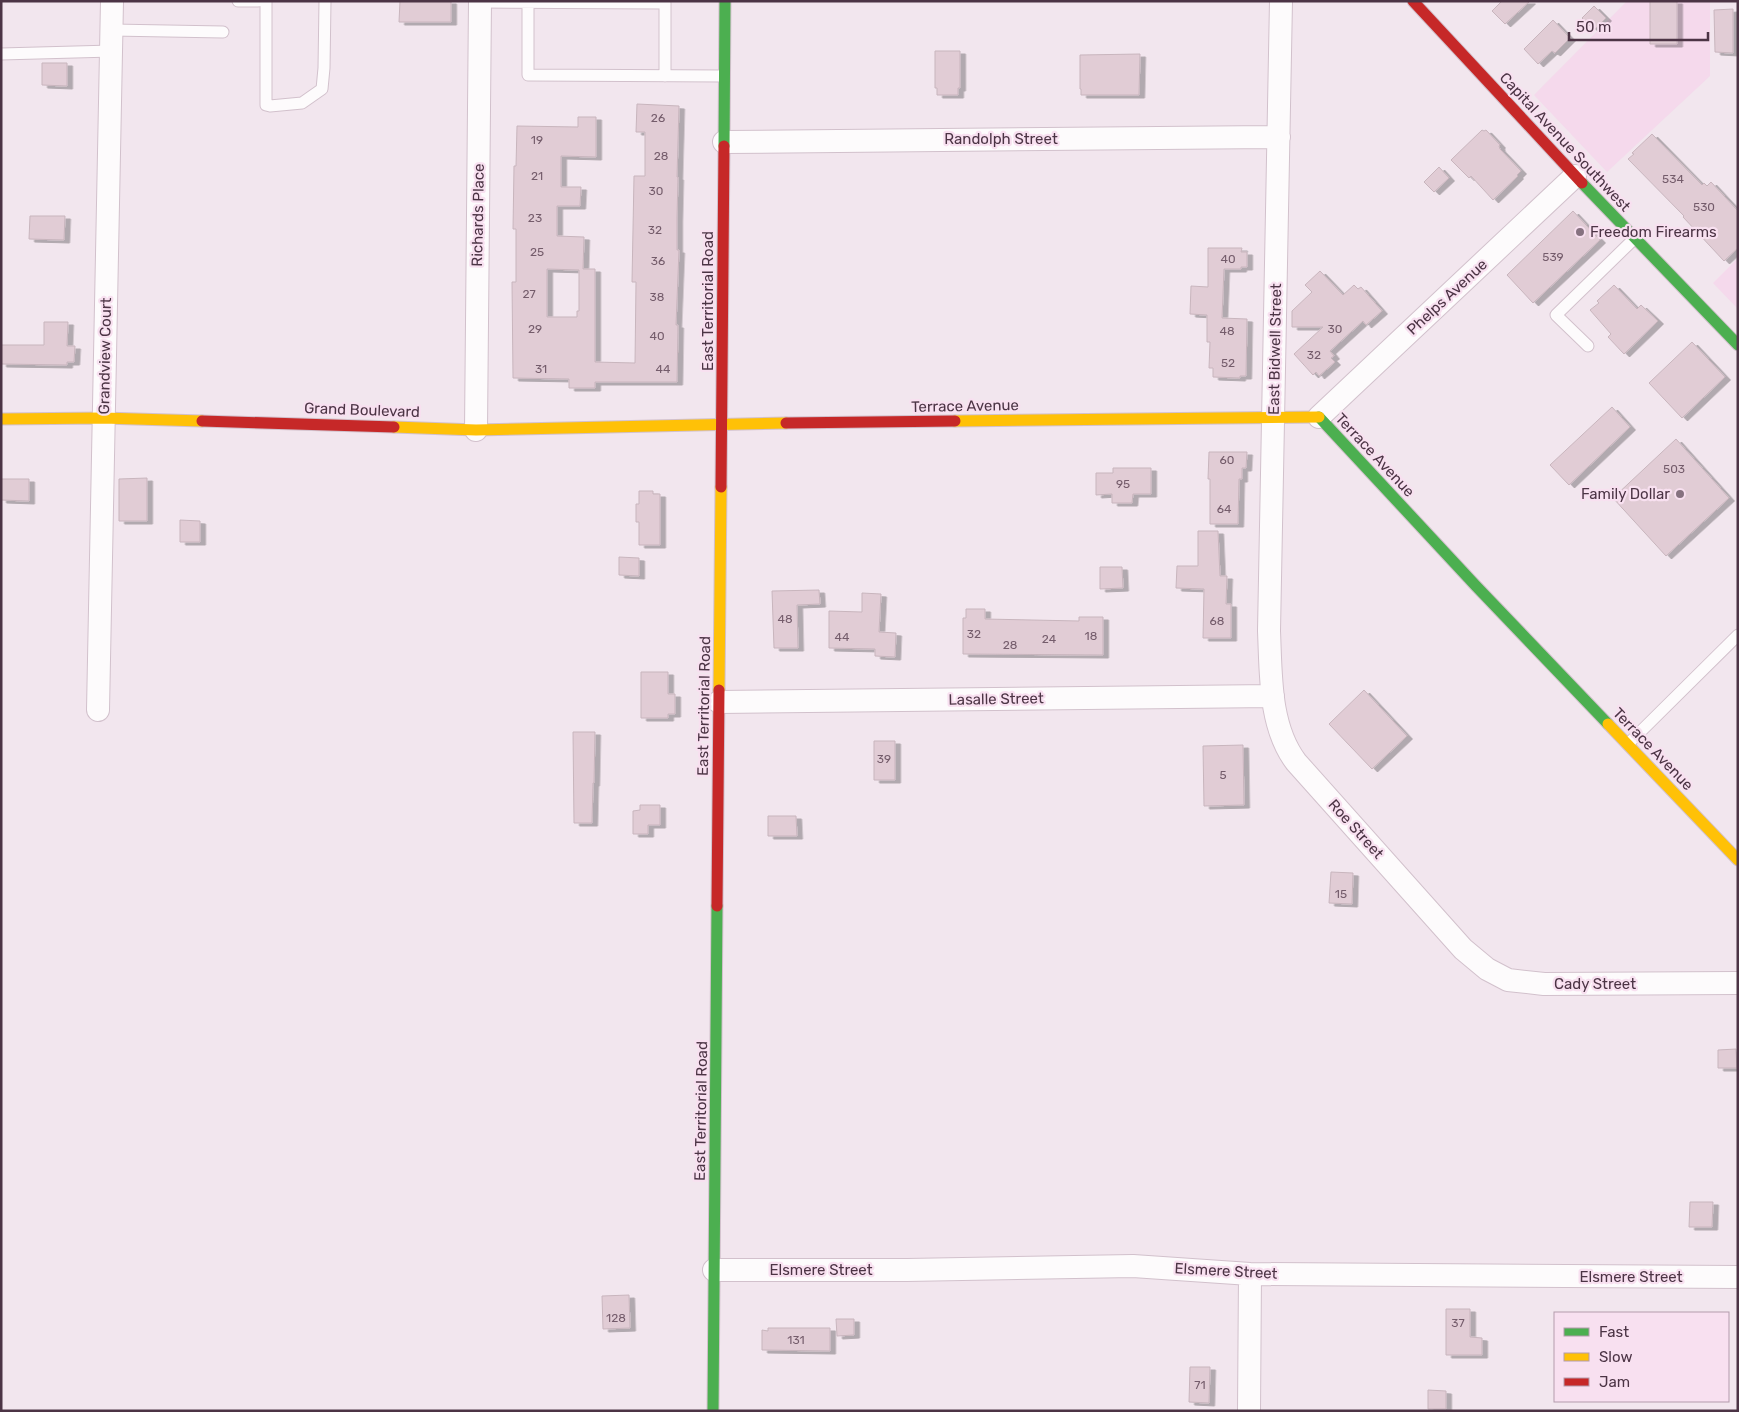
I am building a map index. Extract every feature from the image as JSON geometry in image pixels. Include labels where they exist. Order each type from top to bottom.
[{"type":"street","name":"Grandview Court","points":[[98,710],[112,1]]},
{"type":"street","name":"East Territorial Road","points":[[713,1411],[725,1]]},
{"type":"street","name":"East Bidwell Street","points":[[1273,696],[1270,631],[1281,1]]},
{"type":"street","name":"Capital Avenue Southwest","points":[[1413,1],[1575,176],[1738,345]]},
{"type":"street","name":"Richards Place","points":[[476,430],[480,2]]},
{"type":"street","name":"Randolph Street","points":[[724,142],[1279,137]]},
{"type":"street","name":"Phelps Avenue","points":[[1319,417],[1575,176]]},
{"type":"street","name":"Terrace Avenue","points":[[722,424],[1319,417],[1476,586],[1738,860]]},
{"type":"street","name":"Grand Boulevard","points":[[1,419],[103,418],[476,430],[722,424]]},
{"type":"street","name":"Lasalle Street","points":[[719,702],[1273,696]]},
{"type":"street","name":"Roe Street","points":[[1273,696],[1282,740],[1296,762],[1463,949]]},
{"type":"street","name":"Cady Street","points":[[1463,949],[1487,970],[1508,980],[1544,984],[1738,983]]},
{"type":"street","name":"Elsmere Street","points":[[714,1270],[907,1270],[1133,1266],[1250,1274],[1738,1278]]},
{"type":"street","points":[[1249,1411],[1250,1274]]},
{"type":"lane","points":[[238,1],[258,1]]},
{"type":"lane","points":[[266,1],[266,105],[302,103],[322,89],[325,1]]},
{"type":"lane","points":[[480,2],[665,3],[665,76]]},
{"type":"lane","points":[[528,3],[528,75],[724,76]]},
{"type":"lane","points":[[1,54],[112,41],[223,32]]},
{"type":"lane","points":[[1588,346],[1556,315],[1635,238]]},
{"type":"lane","points":[[1628,744],[1738,635]]},
{"type":"shaded area","points":[[1627,1],[1710,1],[1710,76],[1607,172],[1534,95]]},
{"type":"shaded area","points":[[1738,258],[1738,309],[1713,283]]},
{"type":"building","points":[[400,1],[451,1],[451,22],[399,22]]},
{"type":"building","points":[[1502,1],[1530,1],[1505,24],[1492,11]]},
{"type":"building","points":[[1650,1],[1677,1],[1677,44],[1650,44]]},
{"type":"building","points":[[1594,6],[1606,18],[1594,30],[1582,18]]},
{"type":"building","points":[[1733,9],[1733,53],[1715,52],[1714,10]]},
{"type":"building","points":[[1553,20],[1570,38],[1555,53],[1552,51],[1538,64],[1524,49]]},
{"type":"building","points":[[935,51],[960,51],[960,88],[958,88],[958,95],[937,95],[937,88],[935,88]]},
{"type":"building","points":[[1140,54],[1139,95],[1081,95],[1080,55]]},
{"type":"building","points":[[42,63],[67,63],[67,86],[42,85]]},
{"type":"building","points":[[637,104],[679,106],[677,382],[595,382],[595,388],[569,388],[569,379],[513,378],[512,282],[516,282],[516,229],[513,229],[517,126],[578,127],[578,117],[596,117],[596,157],[561,156],[561,187],[581,187],[580,206],[557,206],[557,236],[584,237],[583,269],[595,269],[595,362],[635,363],[636,282],[632,282],[634,176],[645,176],[645,132],[636,132]],"holes":[[[547,269],[579,270],[579,311],[577,311],[577,317],[547,317]]]},
{"type":"building","points":[[1482,130],[1486,130],[1500,145],[1500,149],[1521,171],[1493,200],[1471,176],[1469,178],[1451,160]]},
{"type":"building","points":[[1652,134],[1702,185],[1704,183],[1707,186],[1711,182],[1738,211],[1738,248],[1724,261],[1684,216],[1628,159]]},
{"type":"building","points":[[1439,167],[1449,178],[1434,192],[1424,182]]},
{"type":"building","points":[[1573,211],[1600,240],[1533,303],[1507,275]]},
{"type":"building","points":[[30,216],[65,216],[64,240],[29,239]]},
{"type":"building","points":[[1208,248],[1242,248],[1241,252],[1247,252],[1247,267],[1224,269],[1222,318],[1247,319],[1246,376],[1240,376],[1240,378],[1213,377],[1213,368],[1209,368],[1210,342],[1207,342],[1207,315],[1190,314],[1191,286],[1208,287]]},
{"type":"building","points":[[1320,271],[1343,295],[1354,285],[1358,289],[1361,287],[1382,311],[1366,325],[1363,321],[1330,351],[1334,356],[1331,358],[1335,362],[1319,376],[1316,372],[1313,375],[1294,354],[1323,327],[1292,327],[1292,311],[1312,292],[1305,285]]},
{"type":"building","points":[[1614,285],[1637,309],[1641,305],[1658,321],[1624,354],[1608,337],[1611,334],[1590,310],[1599,303],[1597,301]]},
{"type":"building","points":[[44,322],[68,322],[67,346],[75,346],[74,362],[67,362],[67,365],[1,364],[1,345],[44,345]]},
{"type":"building","points":[[1692,342],[1725,377],[1682,418],[1649,383]]},
{"type":"building","points":[[1612,407],[1630,427],[1569,485],[1550,465]]},
{"type":"building","points":[[1676,439],[1729,498],[1666,556],[1613,498]]},
{"type":"building","points":[[1209,452],[1247,452],[1246,468],[1242,468],[1242,479],[1239,479],[1238,524],[1210,524]]},
{"type":"building","points":[[1113,468],[1151,468],[1151,494],[1133,494],[1132,503],[1112,503],[1112,494],[1096,495],[1096,473],[1113,473]]},
{"type":"building","points":[[147,478],[147,521],[119,521],[119,479]]},
{"type":"building","points":[[1,479],[29,479],[29,501],[1,500]]},
{"type":"building","points":[[639,491],[653,491],[653,494],[660,494],[660,545],[639,545],[639,522],[636,522],[636,504],[639,504]]},
{"type":"building","points":[[180,520],[200,521],[200,542],[180,542]]},
{"type":"building","points":[[1198,531],[1218,531],[1220,576],[1227,576],[1226,604],[1231,604],[1231,638],[1203,638],[1204,589],[1176,588],[1177,566],[1198,566]]},
{"type":"building","points":[[619,557],[639,558],[639,576],[619,575]]},
{"type":"building","points":[[1100,567],[1122,567],[1123,588],[1100,589]]},
{"type":"building","points":[[819,590],[820,604],[797,605],[798,648],[774,648],[772,591]]},
{"type":"building","points":[[862,593],[881,594],[879,632],[896,633],[895,657],[875,656],[875,649],[829,648],[829,611],[862,612]]},
{"type":"building","points":[[966,609],[985,609],[985,619],[1079,621],[1079,617],[1103,617],[1103,655],[963,654],[963,618],[966,618]]},
{"type":"building","points":[[641,672],[668,672],[668,694],[675,694],[675,714],[668,714],[668,718],[641,718]]},
{"type":"building","points":[[1364,690],[1407,736],[1372,769],[1329,724]]},
{"type":"building","points":[[573,732],[595,732],[592,823],[574,823]]},
{"type":"building","points":[[874,741],[895,741],[895,780],[874,780]]},
{"type":"building","points":[[1243,745],[1244,805],[1204,806],[1203,746]]},
{"type":"building","points":[[640,805],[660,805],[660,825],[648,825],[648,834],[633,834],[633,811],[640,810]]},
{"type":"building","points":[[768,816],[796,816],[797,836],[768,836]]},
{"type":"building","points":[[1331,872],[1353,873],[1352,904],[1329,903]]},
{"type":"building","points":[[1736,1049],[1737,1068],[1718,1068],[1718,1050]]},
{"type":"building","points":[[1690,1202],[1713,1202],[1712,1227],[1689,1227]]},
{"type":"building","points":[[629,1295],[630,1328],[603,1329],[602,1296]]},
{"type":"building","points":[[1446,1309],[1470,1309],[1470,1337],[1482,1338],[1482,1355],[1446,1355]]},
{"type":"building","points":[[836,1319],[854,1319],[854,1335],[837,1336]]},
{"type":"building","points":[[768,1328],[830,1328],[830,1351],[762,1350],[762,1330],[768,1331]]},
{"type":"building","points":[[1190,1367],[1210,1367],[1209,1403],[1189,1402]]},
{"type":"building","points":[[1428,1390],[1446,1391],[1446,1409],[1428,1409]]},
{"type":"traffic: fast","points":[[724,146],[725,1]]},
{"type":"traffic: fast","points":[[1582,183],[1738,345]]},
{"type":"traffic: fast","points":[[1319,417],[1476,586],[1608,724]]},
{"type":"traffic: fast","points":[[713,1411],[717,906]]},
{"type":"traffic: slow","points":[[955,421],[1319,417]]},
{"type":"traffic: slow","points":[[1,419],[103,418],[202,421]]},
{"type":"traffic: slow","points":[[394,427],[476,430],[786,423]]},
{"type":"traffic: slow","points":[[719,690],[721,487]]},
{"type":"traffic: slow","points":[[1608,724],[1738,860]]},
{"type":"traffic: jam","points":[[1413,1],[1582,183]]},
{"type":"traffic: jam","points":[[721,487],[724,146]]},
{"type":"traffic: jam","points":[[202,421],[394,427]]},
{"type":"traffic: jam","points":[[786,423],[955,421]]},
{"type":"traffic: jam","points":[[717,906],[719,690]]},
{"type":"place","name":"Freedom Firearms","points":[[1580,232]]},
{"type":"place","name":"Family Dollar","points":[[1680,494]]}]
